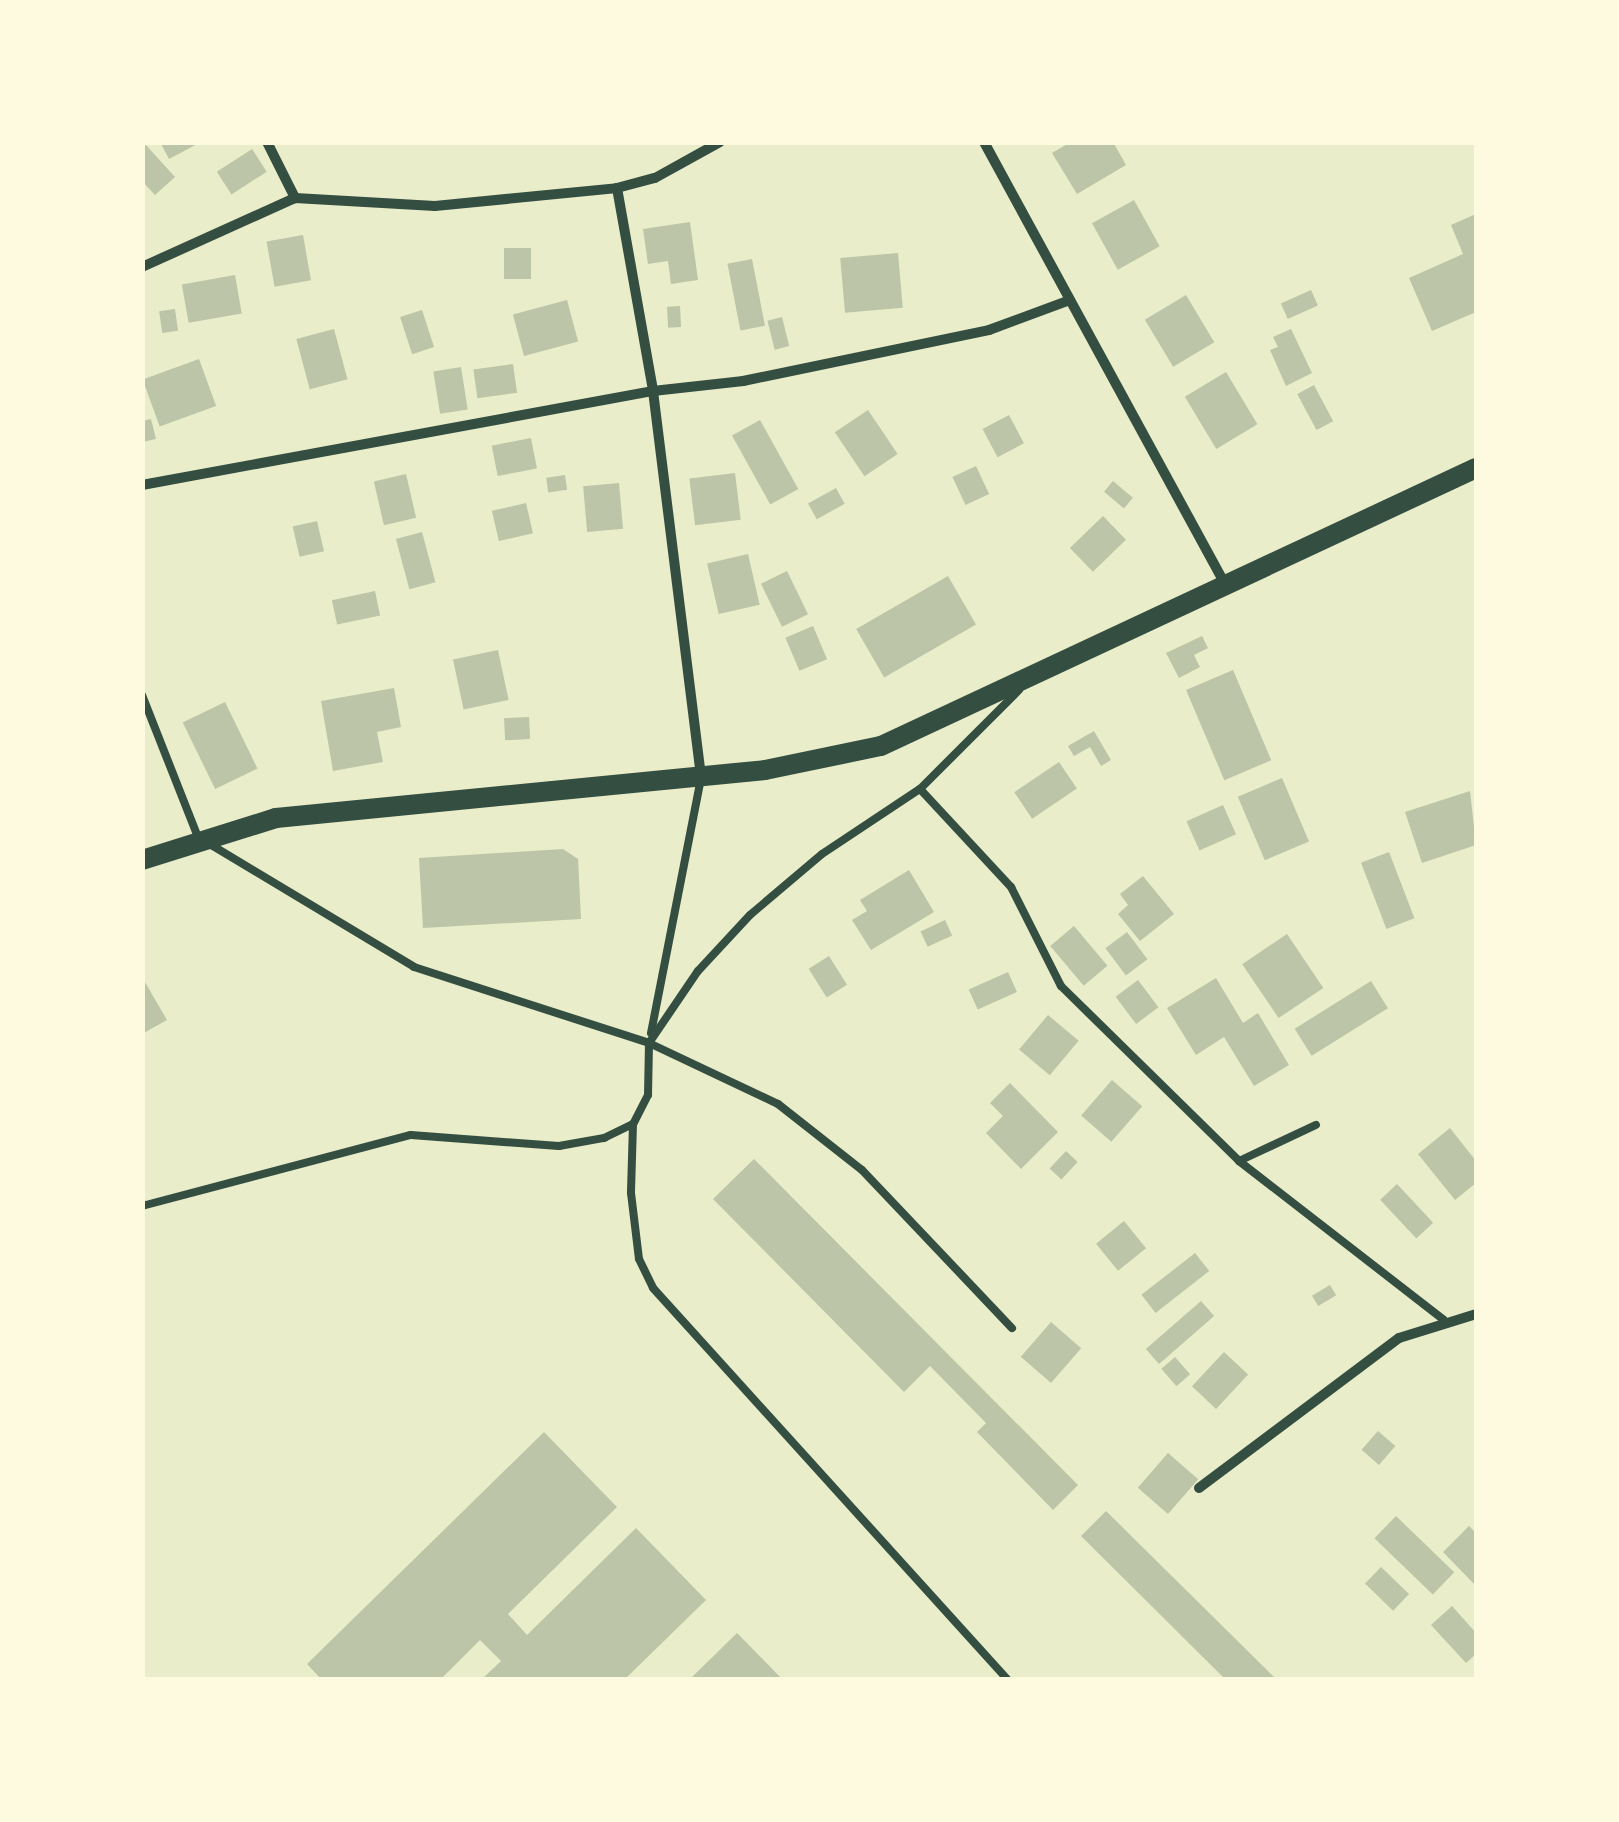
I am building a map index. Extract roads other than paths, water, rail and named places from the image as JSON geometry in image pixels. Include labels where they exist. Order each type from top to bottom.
[{"type":"main road","points":[[142,860],[198,837],[294,816],[765,770],[881,746],[1026,683],[1476,468]]},
{"type":"street","points":[[268,142],[295,198]]},
{"type":"street","points":[[142,267],[295,198],[435,206],[616,188],[655,178],[720,142]]},
{"type":"street","points":[[984,142],[1226,585]]},
{"type":"street","points":[[616,188],[653,391],[701,774]]},
{"type":"street","points":[[142,485],[653,391],[744,381],[989,330],[1070,300]]},
{"type":"street","points":[[1199,1488],[1400,1338],[1444,1320],[1476,1314]]},
{"type":"lane","points":[[649,1042],[698,971],[750,915],[822,854],[920,789],[1026,683]]},
{"type":"lane","points":[[142,694],[198,837],[414,967],[649,1042],[778,1104],[862,1170],[1012,1328]]},
{"type":"lane","points":[[701,774],[649,1042],[648,1096],[634,1124],[632,1219],[653,1288],[1008,1680]]},
{"type":"lane","points":[[920,789],[1010,887],[1061,986],[1239,1161],[1444,1320]]},
{"type":"lane","points":[[142,1206],[411,1135],[559,1146],[604,1138],[634,1124]]},
{"type":"lane","points":[[1239,1161],[1316,1125]]}]
